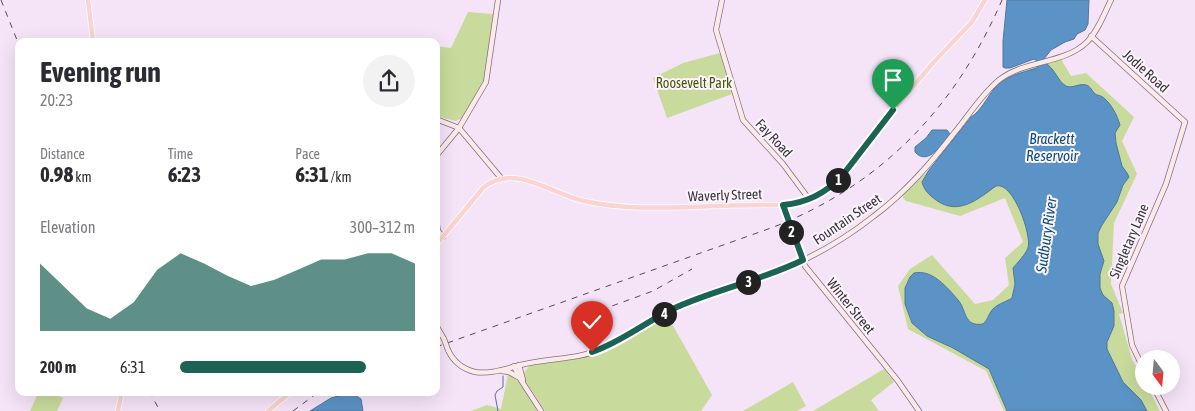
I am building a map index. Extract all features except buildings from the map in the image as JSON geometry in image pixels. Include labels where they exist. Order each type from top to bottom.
[{"type":"main road","points":[[88,0],[93,38]]},
{"type":"main road","name":"Waverly Street","points":[[501,178],[520,178],[575,199],[613,206],[657,209],[783,205],[809,199],[828,188],[842,176],[887,117],[932,64],[972,22],[985,0]]},
{"type":"main road","points":[[440,240],[483,188],[501,178]]},
{"type":"main road","points":[[118,411],[121,396]]},
{"type":"main road","points":[[268,411],[286,396]]},
{"type":"street","points":[[440,151],[459,128],[482,90],[487,78],[498,0]]},
{"type":"street","name":"Fay Road","points":[[722,0],[716,30],[743,120],[783,164],[809,199]]},
{"type":"street","name":"Fountain Street","points":[[440,332],[455,360],[466,369],[476,372],[493,372],[529,363],[579,356],[597,351],[675,308],[803,260],[842,238],[886,206],[925,169],[996,82],[1010,72],[1076,50],[1085,44],[1111,0]]},
{"type":"street","name":"Jodie Road","points":[[1091,36],[1185,122]]},
{"type":"street","points":[[440,121],[459,128],[501,178]]},
{"type":"street","name":"Singletary Lane","points":[[1135,353],[1122,286],[1168,179],[1185,122]]},
{"type":"street","name":"Winter Street","points":[[783,205],[805,266],[898,381],[919,411]]},
{"type":"street","points":[[440,233],[443,237]]},
{"type":"street","points":[[521,379],[523,369],[529,363]]},
{"type":"street","points":[[517,366],[521,379],[541,411]]},
{"type":"street","points":[[493,372],[509,372],[521,379]]},
{"type":"street","points":[[1158,395],[1166,411]]},
{"type":"green space","points":[[468,12],[493,14],[485,78],[462,118],[456,121],[440,117],[440,47],[451,48]]},
{"type":"green space","name":"Roosevelt Park","points":[[720,53],[732,94],[667,118],[653,78],[683,63]]},
{"type":"green space","name":"Brackett Reservoir","points":[[1061,59],[1071,76],[1086,73],[1134,117],[1122,141],[1137,174],[1114,223],[1111,284],[1123,313],[1119,314],[1135,364],[1135,395],[1152,395],[1160,411],[1004,411],[986,371],[908,329],[898,286],[910,269],[932,255],[975,304],[993,300],[1009,285],[1005,258],[1023,242],[1005,198],[960,216],[906,201],[903,195],[934,165],[999,84],[1017,73]]},
{"type":"green space","points":[[667,315],[712,395],[701,411],[545,411],[525,380],[524,373],[529,366],[577,359],[596,354]]},
{"type":"green space","points":[[884,369],[894,382],[871,400],[879,411],[813,411]]},
{"type":"green space","points":[[508,374],[521,385],[538,411],[471,411],[487,405],[501,409]]},
{"type":"green space","points":[[793,382],[806,406],[797,411],[743,411]]},
{"type":"green space","points":[[37,396],[59,396],[63,398],[57,411],[30,411]]},
{"type":"water","name":"Brackett Reservoir","points":[[1007,0],[1089,0],[1088,24],[1085,30],[1077,34],[1074,39],[1051,50],[1044,59],[1045,63],[1066,86],[1086,85],[1095,94],[1102,96],[1114,110],[1120,125],[1115,133],[1116,143],[1122,166],[1129,177],[1123,185],[1117,202],[1098,233],[1098,244],[1104,261],[1100,274],[1100,288],[1103,295],[1112,303],[1114,311],[1114,326],[1107,342],[1107,349],[1123,382],[1141,400],[1147,411],[1007,411],[989,369],[953,348],[927,336],[912,323],[905,304],[905,288],[914,273],[921,272],[939,280],[961,304],[966,317],[972,323],[983,324],[994,308],[1012,298],[1015,284],[1013,268],[1027,251],[1028,241],[1020,210],[1009,192],[1002,187],[996,186],[974,201],[952,207],[944,205],[933,198],[925,190],[922,182],[929,170],[998,85],[1013,75],[1037,68],[1037,61],[1034,59],[1010,68],[1003,67],[1003,41]]},
{"type":"water","points":[[932,130],[947,130],[950,134],[935,152],[925,157],[920,156],[915,152],[915,147]]},
{"type":"water","points":[[356,396],[361,399],[363,411],[310,411],[331,398]]},
{"type":"waterway","points":[[498,411],[495,395],[503,387],[503,376]]},
{"type":"railway","points":[[1,0],[16,38]]},
{"type":"railway","points":[[440,346],[771,228],[811,211],[847,190],[880,166],[938,108],[962,75],[983,39],[1002,0]]},
{"type":"railway","points":[[601,310],[653,291],[692,269]]},
{"type":"railway","points":[[152,396],[160,411]]},
{"type":"railway","points":[[293,411],[313,396]]},
{"type":"route","points":[[592,352],[602,349],[675,308],[803,260],[783,205],[809,199],[833,185],[893,110]]},
{"type":"water label","name":"Sudbury River","points":[[1046,235]]}]
